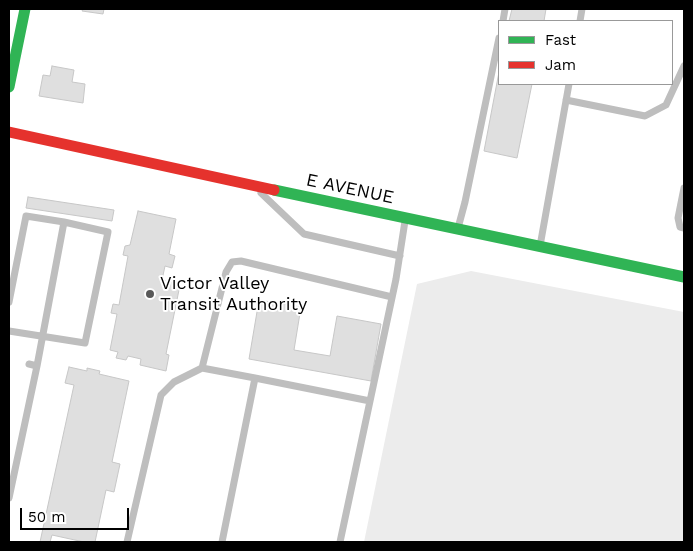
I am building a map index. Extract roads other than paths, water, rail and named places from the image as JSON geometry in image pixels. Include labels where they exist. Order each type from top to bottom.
[{"type":"street","points":[[9,87],[25,9]]},
{"type":"street","name":"E AVENUE","points":[[9,132],[457,230],[684,276]]},
{"type":"lane","points":[[457,230],[465,202],[498,43]]},
{"type":"lane","points":[[566,100],[644,116],[666,105],[684,66]]},
{"type":"lane","points":[[540,247],[569,85]]},
{"type":"lane","points":[[254,186],[304,234],[400,256]]},
{"type":"lane","points":[[684,188],[678,218],[680,227],[684,228]]},
{"type":"lane","points":[[9,302],[26,216],[108,232],[85,343],[9,331]]},
{"type":"lane","points":[[340,542],[392,297],[406,219]]},
{"type":"lane","points":[[9,498],[33,365],[42,337],[64,222]]},
{"type":"lane","points":[[202,368],[226,272],[232,262],[242,261],[392,297]]},
{"type":"lane","points":[[127,542],[161,395],[174,382],[202,368],[370,401]]},
{"type":"lane","points":[[222,542],[255,378]]},
{"type":"place","name":"Victor Valley Transit Authority","points":[[150,294]]}]
